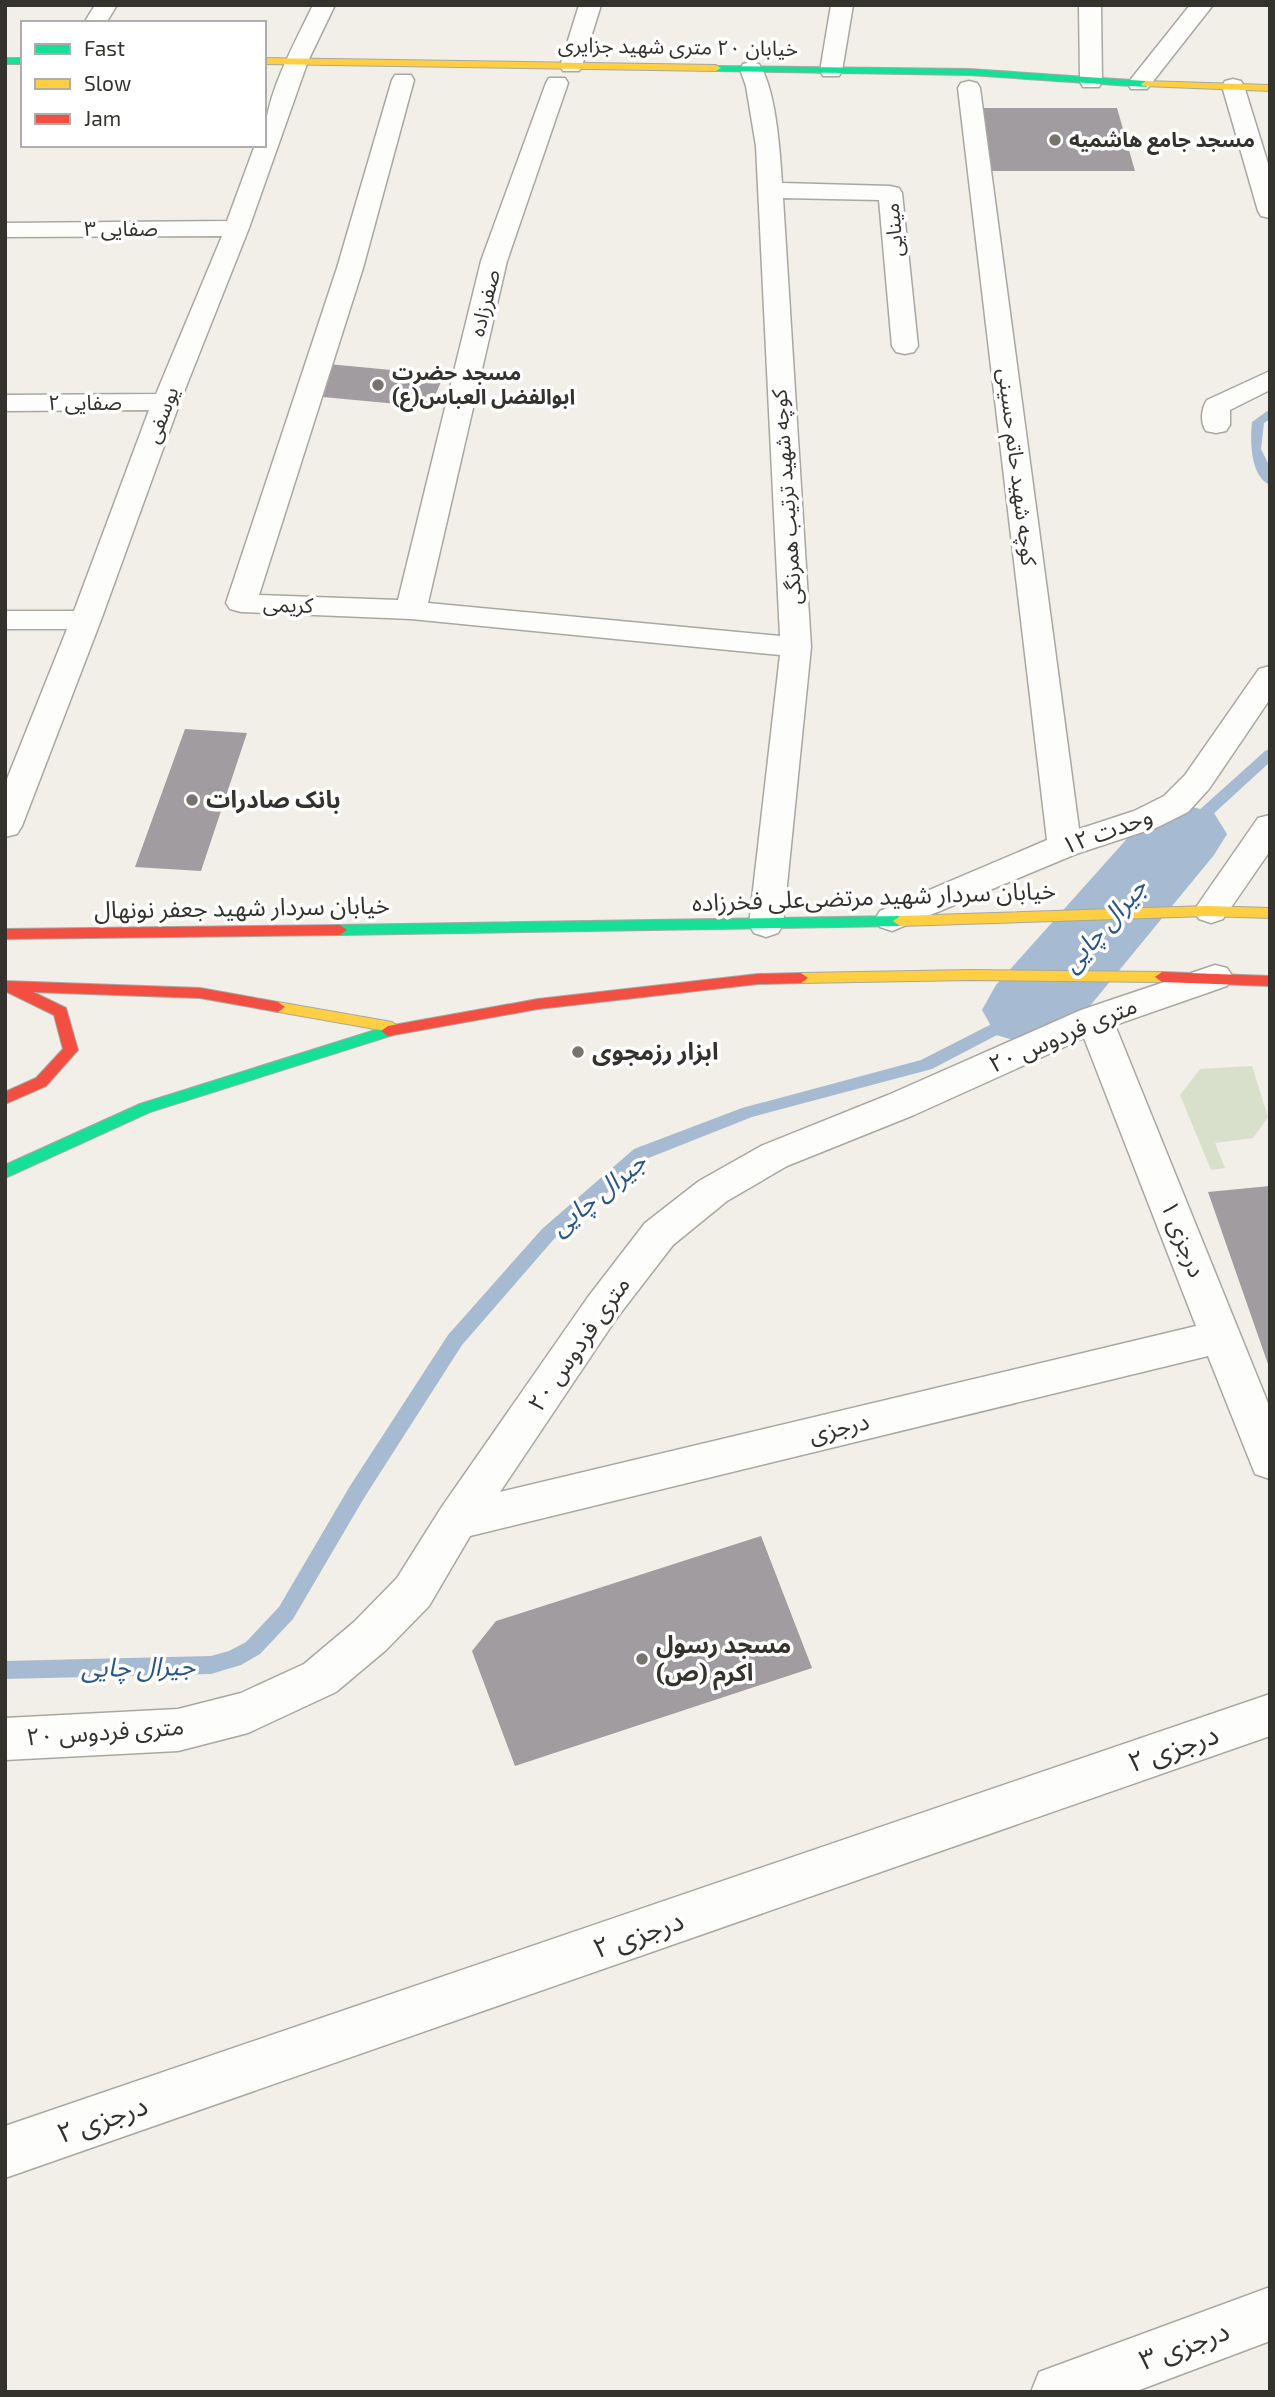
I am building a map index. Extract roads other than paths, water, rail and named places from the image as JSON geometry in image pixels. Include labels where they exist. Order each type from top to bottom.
[{"type":"main road","name":"خیابان ۲۰ متری شهید جزایری","points":[[266,62],[292,73],[755,82],[830,81],[969,72],[1091,82],[1270,88]]},
{"type":"main road","name":"خیابان ۲۰ متری شهید جزایری","points":[[962,88],[1091,82]]},
{"type":"main road","name":"خیابان سردار شهید مرتضی‌علی فخرزاده","points":[[479,927],[766,925],[906,918],[1209,911],[1270,913]]},
{"type":"main road","name":"خیابان سردار شهید جعفر نونهال","points":[[5,934],[479,927]]},
{"type":"main road","points":[[5,1172],[145,1108],[396,1028],[538,1004],[758,979],[971,975],[1212,977],[1270,981]]},
{"type":"main road","points":[[6,986],[200,993],[396,1028]]},
{"type":"main road","points":[[5,1098],[41,1082],[71,1050],[61,1012],[6,986]]},
{"type":"street","points":[[96,21],[106,5]]},
{"type":"street","name":"یوسفی","points":[[266,146],[292,73],[324,5]]},
{"type":"street","name":"صفرزاده","points":[[411,610],[494,261],[590,5]]},
{"type":"street","points":[[830,81],[842,5]]},
{"type":"street","points":[[1090,5],[1091,82]]},
{"type":"street","points":[[1139,84],[1202,5]]},
{"type":"street","name":"کریمی","points":[[403,80],[350,268],[241,603],[411,610],[796,647]]},
{"type":"street","name":"کوچه شهید ترتیب همرنگی","points":[[755,82],[768,146],[796,647],[766,925]]},
{"type":"street","points":[[1233,86],[1270,211]]},
{"type":"street","name":"کوچه شهید حاتم حسینی","points":[[962,88],[1064,846]]},
{"type":"street","name":"یوسفی","points":[[5,826],[86,620],[166,402],[237,228],[266,147]]},
{"type":"street","name":"مینایی","points":[[770,190],[890,193],[905,346]]},
{"type":"street","name":"صفایی ۳","points":[[5,230],[237,228]]},
{"type":"street","points":[[1216,425],[1217,406],[1270,379]]},
{"type":"street","name":"صفایی ۲","points":[[5,403],[166,402]]},
{"type":"street","points":[[5,620],[86,620]]},
{"type":"street","name":"وحدت ۱۲","points":[[906,918],[1064,846],[1146,818],[1176,804],[1197,782],[1270,676]]},
{"type":"street","points":[[1209,911],[1270,826]]},
{"type":"street","name":"۲۰ متری فردوس","points":[[5,1740],[178,1730],[248,1712],[320,1678],[370,1636],[413,1592],[456,1521],[602,1308],[659,1234],[713,1191],[774,1156],[901,1105],[1094,1018],[1212,977]]},
{"type":"street","name":"درجزی ۱","points":[[1094,1018],[1270,1461]]},
{"type":"street","name":"درجزی","points":[[456,1521],[1222,1336]]},
{"type":"street","name":"درجزی ۲","points":[[5,2152],[1270,1715]]},
{"type":"street","name":"درجزی ۳","points":[[1059,2392],[1270,2314]]},
{"type":"waterway","name":"جیرال چایی","points":[[1270,413],[1258,422],[1255,449],[1270,481]]},
{"type":"waterway","name":"جیرال چایی","points":[[1182,834],[1270,754]]},
{"type":"waterway","name":"جیرال چایی","points":[[1031,1010],[1182,834]]},
{"type":"waterway","name":"جیرال چایی","points":[[5,1670],[211,1665],[234,1659],[253,1648],[286,1613],[357,1492],[455,1340],[548,1234],[640,1154],[748,1112],[926,1065],[1031,1010]]},
{"type":"place","name":"مسجد جامع هاشمیه","points":[[1055,140]]},
{"type":"place","name":"مسجد حضرت ابوالفضل العباس(ع)","points":[[378,385]]},
{"type":"place","name":"بانک صادرات","points":[[192,800]]},
{"type":"place","name":"ابزار رزمجوی","points":[[578,1052]]},
{"type":"place","name":"مسجد رسول اکرم (ص)","points":[[642,1659]]}]
